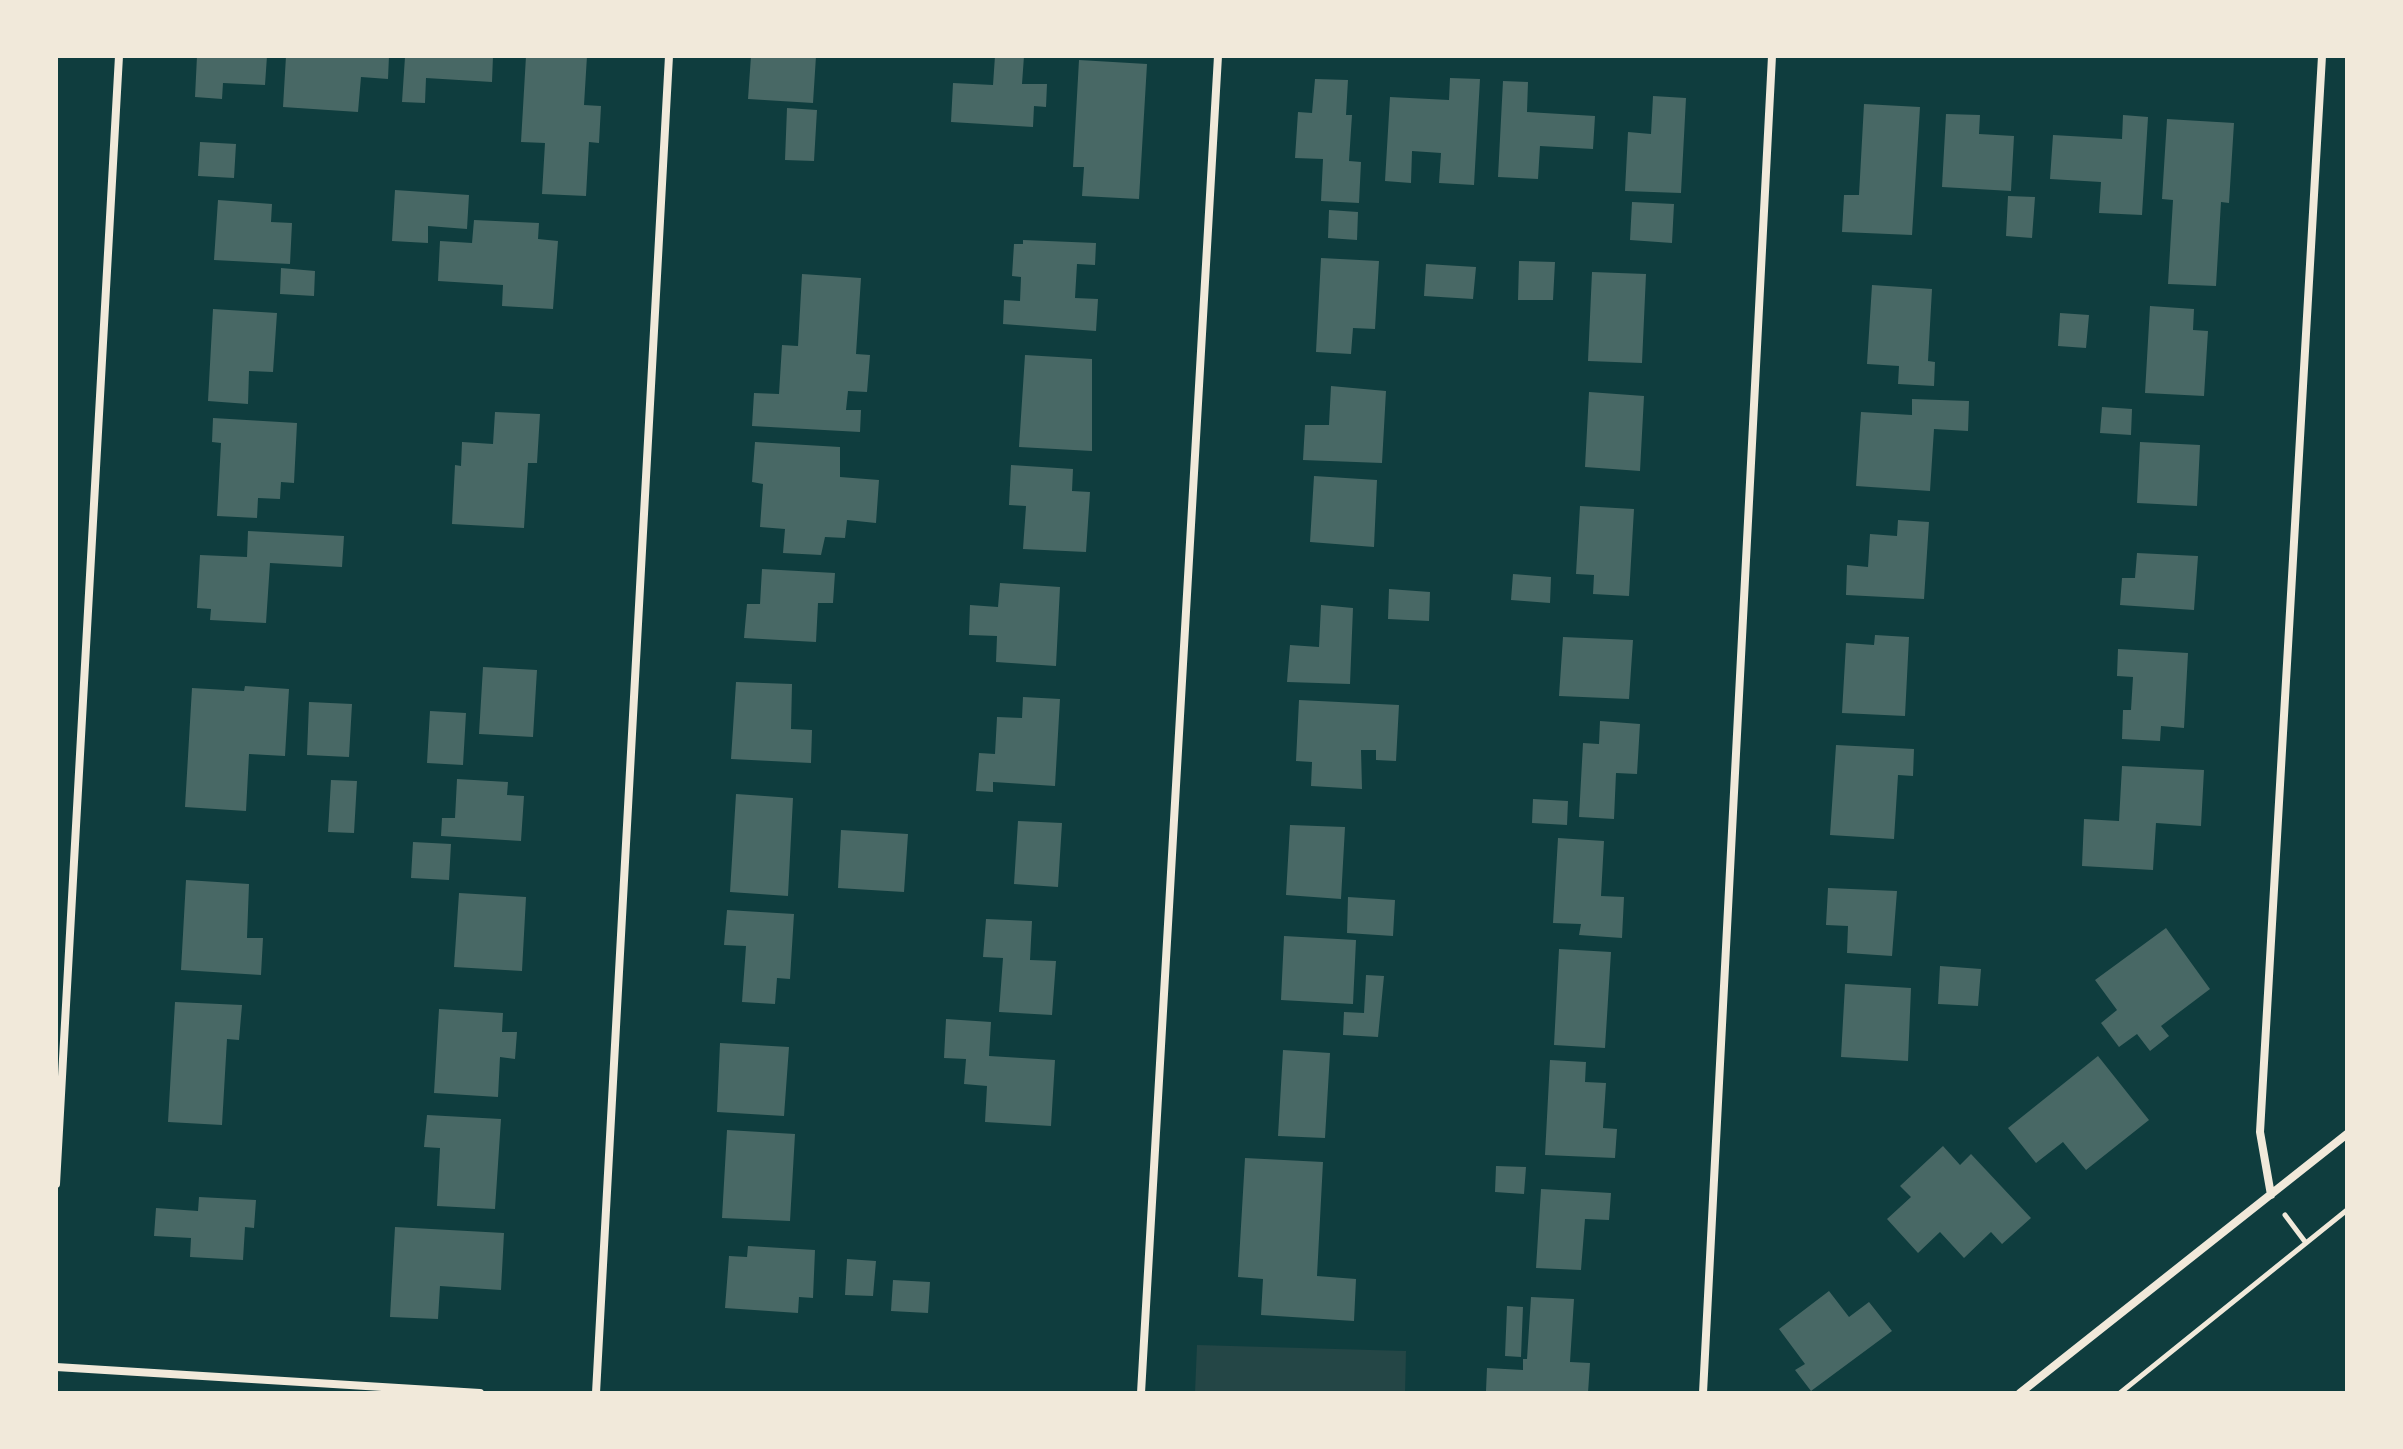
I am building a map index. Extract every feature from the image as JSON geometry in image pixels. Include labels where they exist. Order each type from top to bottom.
[{"type":"street","points":[[56,1184],[119,56]]},
{"type":"street","points":[[596,1393],[669,56]]},
{"type":"street","points":[[1141,1393],[1218,56]]},
{"type":"street","points":[[1703,1393],[1772,56]]},
{"type":"street","points":[[2271,1195],[2260,1132],[2322,56]]},
{"type":"street","points":[[2020,1393],[2347,1134]]},
{"type":"street","points":[[56,1367],[480,1393]]},
{"type":"path","points":[[2271,1195],[2306,1243]]},
{"type":"path","points":[[2120,1393],[2347,1210]]},
{"type":"shaded area","points":[[1197,1345],[1406,1351],[1405,1393],[1195,1393]]},
{"type":"building","points":[[197,56],[267,56],[265,85],[223,83],[222,99],[195,97]]},
{"type":"building","points":[[286,56],[389,56],[388,79],[361,77],[358,112],[283,107]]},
{"type":"building","points":[[493,56],[492,82],[426,78],[425,103],[402,102],[405,57]]},
{"type":"building","points":[[526,56],[587,56],[584,105],[601,106],[599,143],[589,142],[586,196],[542,194],[545,143],[521,142]]},
{"type":"building","points":[[751,56],[816,56],[813,103],[748,99]]},
{"type":"building","points":[[995,56],[1024,56],[1022,84],[1047,84],[1046,107],[1034,106],[1033,127],[951,122],[953,83],[993,85]]},
{"type":"building","points":[[1079,60],[1147,64],[1139,199],[1082,196],[1084,167],[1073,167]]},
{"type":"building","points":[[1450,78],[1480,79],[1474,185],[1439,183],[1441,153],[1412,151],[1411,183],[1385,181],[1390,97],[1449,100]]},
{"type":"building","points":[[1315,79],[1348,80],[1346,115],[1352,115],[1349,161],[1361,162],[1359,203],[1321,201],[1323,159],[1295,158],[1298,112],[1312,113]]},
{"type":"building","points":[[1503,81],[1528,82],[1527,112],[1595,116],[1593,149],[1540,146],[1538,179],[1498,177]]},
{"type":"building","points":[[1653,96],[1686,98],[1681,193],[1625,191],[1628,132],[1651,134]]},
{"type":"building","points":[[1864,104],[1920,107],[1912,235],[1842,232],[1844,195],[1859,195]]},
{"type":"building","points":[[787,108],[817,110],[814,161],[785,160]]},
{"type":"building","points":[[1946,114],[1980,115],[1979,134],[2014,136],[2011,191],[1942,187]]},
{"type":"building","points":[[2123,115],[2148,117],[2142,215],[2099,213],[2101,182],[2050,179],[2053,135],[2122,139]]},
{"type":"building","points":[[2167,119],[2234,123],[2229,203],[2221,202],[2216,286],[2168,284],[2173,200],[2162,199]]},
{"type":"building","points":[[200,142],[236,144],[234,178],[198,176]]},
{"type":"building","points":[[395,190],[469,195],[467,229],[428,226],[428,243],[392,241]]},
{"type":"building","points":[[2008,196],[2035,197],[2032,238],[2006,236]]},
{"type":"building","points":[[218,200],[272,204],[271,222],[292,223],[290,264],[214,260]]},
{"type":"building","points":[[1632,202],[1674,204],[1672,243],[1630,240]]},
{"type":"building","points":[[1329,210],[1358,212],[1357,240],[1328,238]]},
{"type":"building","points":[[474,220],[539,223],[538,239],[558,241],[553,309],[502,306],[503,285],[438,281],[440,241],[472,243]]},
{"type":"building","points":[[1023,240],[1096,243],[1095,265],[1077,264],[1075,298],[1098,299],[1096,331],[1003,324],[1004,300],[1020,301],[1021,277],[1012,276],[1014,244],[1023,244]]},
{"type":"building","points":[[1321,258],[1379,261],[1375,329],[1353,328],[1351,354],[1316,352]]},
{"type":"building","points":[[1519,261],[1555,262],[1553,300],[1518,300]]},
{"type":"building","points":[[1426,264],[1476,267],[1473,299],[1424,296]]},
{"type":"building","points":[[281,268],[315,271],[314,296],[280,294]]},
{"type":"building","points":[[1592,272],[1646,274],[1642,363],[1588,361]]},
{"type":"building","points":[[802,274],[861,278],[856,354],[870,355],[867,392],[848,391],[846,410],[861,410],[860,432],[752,426],[754,393],[779,394],[782,345],[798,346]]},
{"type":"building","points":[[1872,285],[1932,289],[1928,361],[1935,362],[1934,386],[1898,384],[1899,366],[1867,364]]},
{"type":"building","points":[[2150,306],[2194,309],[2193,330],[2208,331],[2204,396],[2145,393]]},
{"type":"building","points":[[213,309],[277,313],[273,372],[249,371],[248,404],[208,401]]},
{"type":"building","points":[[2060,313],[2089,315],[2086,348],[2058,346]]},
{"type":"building","points":[[1025,355],[1092,359],[1092,451],[1019,447]]},
{"type":"building","points":[[1331,386],[1386,391],[1382,463],[1303,460],[1305,425],[1329,425]]},
{"type":"building","points":[[1589,392],[1644,396],[1640,471],[1585,467]]},
{"type":"building","points":[[1912,399],[1969,401],[1968,431],[1934,429],[1930,491],[1856,486],[1861,412],[1912,415]]},
{"type":"building","points":[[2102,407],[2132,409],[2131,435],[2100,433]]},
{"type":"building","points":[[495,412],[540,414],[537,463],[528,463],[524,528],[452,524],[455,465],[461,466],[462,442],[493,444]]},
{"type":"building","points":[[213,418],[297,423],[294,483],[281,482],[280,499],[258,498],[257,518],[217,516],[221,443],[212,442]]},
{"type":"building","points":[[755,442],[840,447],[840,477],[879,480],[876,523],[847,520],[845,538],[825,537],[821,555],[783,553],[785,529],[760,527],[763,484],[752,482]]},
{"type":"building","points":[[2140,442],[2200,445],[2197,506],[2137,503]]},
{"type":"building","points":[[1011,465],[1073,469],[1072,491],[1090,492],[1086,552],[1023,549],[1026,506],[1009,505]]},
{"type":"building","points":[[1314,476],[1377,480],[1374,547],[1310,542]]},
{"type":"building","points":[[1580,506],[1634,509],[1629,596],[1593,594],[1594,575],[1576,574]]},
{"type":"building","points":[[1898,520],[1929,522],[1924,599],[1846,595],[1847,565],[1868,567],[1870,534],[1897,536]]},
{"type":"building","points":[[248,531],[344,536],[342,567],[270,563],[266,623],[210,620],[211,609],[197,608],[200,555],[247,557]]},
{"type":"building","points":[[2137,553],[2198,556],[2194,610],[2120,605],[2122,578],[2135,578]]},
{"type":"building","points":[[762,569],[835,573],[833,603],[818,603],[816,642],[744,638],[747,604],[760,604]]},
{"type":"building","points":[[1513,574],[1551,577],[1550,603],[1511,600]]},
{"type":"building","points":[[1000,583],[1060,587],[1056,666],[996,662],[997,636],[969,635],[970,605],[998,607]]},
{"type":"building","points":[[1389,589],[1430,592],[1429,621],[1388,619]]},
{"type":"building","points":[[1321,605],[1353,608],[1350,684],[1287,682],[1290,645],[1319,647]]},
{"type":"building","points":[[1875,635],[1909,637],[1905,716],[1842,713],[1846,643],[1874,645]]},
{"type":"building","points":[[1563,637],[1633,640],[1629,699],[1559,696]]},
{"type":"building","points":[[2118,649],[2188,653],[2184,728],[2161,726],[2160,741],[2122,739],[2123,710],[2131,710],[2133,677],[2117,676]]},
{"type":"building","points":[[483,667],[537,670],[533,737],[479,734]]},
{"type":"building","points":[[736,682],[792,684],[791,729],[812,730],[811,763],[731,759]]},
{"type":"building","points":[[245,686],[289,689],[285,756],[249,754],[246,811],[185,807],[192,688],[244,691]]},
{"type":"building","points":[[1023,697],[1060,699],[1055,786],[993,782],[993,792],[976,791],[979,753],[995,754],[997,717],[1022,718]]},
{"type":"building","points":[[1299,700],[1399,705],[1396,761],[1376,760],[1376,750],[1361,750],[1362,789],[1311,786],[1312,762],[1296,761]]},
{"type":"building","points":[[309,702],[352,704],[349,757],[307,755]]},
{"type":"building","points":[[430,711],[466,713],[463,765],[427,763]]},
{"type":"building","points":[[1600,721],[1640,724],[1637,774],[1616,773],[1614,819],[1579,817],[1583,743],[1599,744]]},
{"type":"building","points":[[1836,745],[1914,749],[1913,776],[1898,775],[1894,839],[1830,835]]},
{"type":"building","points":[[2122,766],[2204,770],[2201,826],[2156,823],[2153,870],[2082,866],[2084,819],[2119,821]]},
{"type":"building","points":[[457,779],[508,782],[507,795],[524,796],[521,841],[441,836],[442,818],[455,818]]},
{"type":"building","points":[[331,780],[357,781],[354,833],[328,832]]},
{"type":"building","points":[[736,794],[793,798],[788,896],[730,892]]},
{"type":"building","points":[[1533,799],[1568,801],[1567,825],[1532,823]]},
{"type":"building","points":[[1018,821],[1062,823],[1058,887],[1014,884]]},
{"type":"building","points":[[1290,825],[1345,827],[1341,899],[1286,895]]},
{"type":"building","points":[[841,830],[908,834],[904,892],[838,888]]},
{"type":"building","points":[[1558,838],[1604,841],[1601,896],[1624,897],[1622,938],[1579,935],[1581,924],[1553,923]]},
{"type":"building","points":[[413,842],[451,844],[449,880],[411,878]]},
{"type":"building","points":[[186,880],[249,884],[247,938],[263,938],[261,975],[181,970]]},
{"type":"building","points":[[1828,888],[1897,891],[1892,956],[1847,953],[1848,926],[1826,925]]},
{"type":"building","points":[[459,893],[526,897],[522,971],[454,967]]},
{"type":"building","points":[[1348,897],[1395,900],[1393,936],[1347,933]]},
{"type":"building","points":[[727,910],[794,914],[790,979],[777,978],[775,1004],[742,1002],[746,946],[724,945]]},
{"type":"building","points":[[986,919],[1032,921],[1030,960],[1056,961],[1052,1015],[999,1012],[1003,958],[983,957]]},
{"type":"building","points":[[2166,928],[2210,989],[2161,1026],[2169,1036],[2150,1051],[2137,1034],[2119,1047],[2101,1023],[2117,1010],[2095,980]]},
{"type":"building","points":[[1284,936],[1356,940],[1353,1004],[1281,1000]]},
{"type":"building","points":[[1559,949],[1611,952],[1605,1048],[1554,1045]]},
{"type":"building","points":[[1940,966],[1981,969],[1978,1006],[1938,1004]]},
{"type":"building","points":[[1366,975],[1384,976],[1378,1037],[1343,1035],[1344,1012],[1364,1013]]},
{"type":"building","points":[[1845,984],[1911,988],[1908,1061],[1841,1057]]},
{"type":"building","points":[[175,1002],[242,1005],[239,1040],[227,1039],[222,1125],[168,1122]]},
{"type":"building","points":[[439,1009],[503,1013],[502,1032],[517,1032],[515,1059],[500,1057],[498,1097],[434,1093]]},
{"type":"building","points":[[946,1019],[991,1022],[989,1056],[1055,1060],[1051,1126],[985,1122],[987,1086],[964,1084],[966,1059],[944,1058]]},
{"type":"building","points":[[720,1043],[789,1047],[784,1116],[717,1112]]},
{"type":"building","points":[[1283,1050],[1330,1053],[1325,1138],[1278,1136]]},
{"type":"building","points":[[2098,1056],[2149,1120],[2086,1170],[2063,1142],[2036,1163],[2008,1128]]},
{"type":"building","points":[[1550,1060],[1586,1062],[1585,1082],[1606,1083],[1603,1128],[1617,1129],[1615,1158],[1545,1155]]},
{"type":"building","points":[[427,1115],[501,1119],[495,1209],[437,1206],[440,1148],[424,1147]]},
{"type":"building","points":[[727,1130],[795,1134],[790,1221],[722,1218]]},
{"type":"building","points":[[1943,1146],[1960,1165],[1971,1154],[2031,1218],[2002,1244],[1991,1232],[1964,1258],[1940,1232],[1918,1253],[1887,1219],[1911,1197],[1900,1186]]},
{"type":"building","points":[[1245,1158],[1323,1162],[1317,1276],[1356,1279],[1354,1321],[1261,1315],[1263,1279],[1238,1277]]},
{"type":"building","points":[[1496,1166],[1526,1167],[1524,1194],[1495,1192]]},
{"type":"building","points":[[1541,1189],[1611,1193],[1609,1220],[1585,1219],[1581,1270],[1536,1268]]},
{"type":"building","points":[[199,1197],[256,1200],[254,1228],[245,1227],[243,1260],[190,1257],[191,1238],[154,1236],[156,1208],[198,1211]]},
{"type":"building","points":[[395,1227],[504,1233],[501,1290],[440,1286],[438,1319],[390,1317]]},
{"type":"building","points":[[748,1246],[815,1250],[813,1298],[799,1297],[798,1313],[725,1308],[729,1256],[747,1257]]},
{"type":"building","points":[[847,1259],[876,1261],[873,1296],[845,1295]]},
{"type":"building","points":[[893,1280],[930,1282],[928,1313],[891,1311]]},
{"type":"building","points":[[1829,1291],[1849,1317],[1869,1302],[1892,1331],[1811,1391],[1795,1370],[1805,1364],[1779,1329]]},
{"type":"building","points":[[1531,1297],[1574,1299],[1570,1362],[1590,1363],[1588,1393],[1486,1391],[1487,1368],[1523,1370],[1523,1359],[1527,1359]]},
{"type":"building","points":[[1507,1306],[1523,1307],[1521,1357],[1505,1356]]}]
